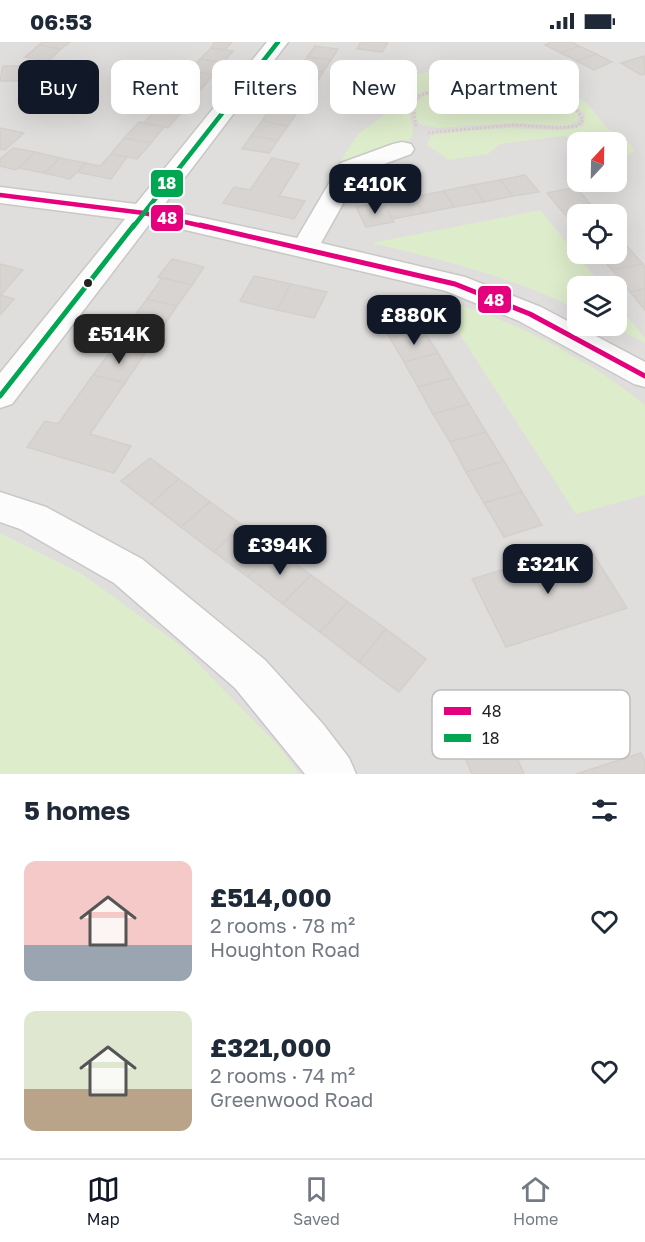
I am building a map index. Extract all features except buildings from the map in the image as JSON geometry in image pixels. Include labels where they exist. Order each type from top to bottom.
[{"type":"street","points":[[0,396],[278,42]]},
{"type":"street","points":[[305,248],[350,168],[402,149]]},
{"type":"street","points":[[0,195],[144,213],[455,284],[530,314],[645,376]]},
{"type":"street","points":[[0,507],[33,518],[128,571],[250,674],[307,739],[333,774]]},
{"type":"path","points":[[418,129],[414,124],[413,104],[418,96],[483,77],[504,80],[549,93],[579,111],[583,120],[578,126],[558,128],[515,125],[422,133]]},
{"type":"shaded area","points":[[0,42],[645,42],[645,774],[0,774]]},
{"type":"green space","points":[[429,72],[429,90],[417,94],[417,75]]},
{"type":"green space","points":[[429,94],[429,114],[578,114],[578,121],[566,126],[514,123],[437,128],[420,124],[415,119],[417,103],[424,95]]},
{"type":"green space","points":[[579,99],[589,105],[613,132],[567,132],[567,137],[500,144],[488,154],[449,160],[427,145],[430,137],[436,134],[463,131],[508,128],[566,130],[584,125],[585,116],[579,109]]},
{"type":"green space","points":[[385,114],[409,114],[413,128],[411,139],[349,163],[340,162],[358,134]]},
{"type":"green space","points":[[627,142],[632,147],[634,151],[627,155]]},
{"type":"green space","points":[[540,210],[567,243],[567,264],[584,264],[594,276],[567,276],[567,305],[502,279],[451,263],[372,243]]},
{"type":"green space","points":[[437,299],[491,316],[546,341],[598,371],[645,405],[645,495],[576,514]]},
{"type":"green space","points":[[627,316],[645,338],[645,343],[627,334]]},
{"type":"green space","points":[[0,533],[82,574],[181,646],[280,748],[299,774],[0,774]]},
{"type":"transit line","name":"18","points":[[0,396],[278,42]]},
{"type":"transit line","name":"48","points":[[0,195],[144,213],[455,284],[530,314],[645,376]]}]
